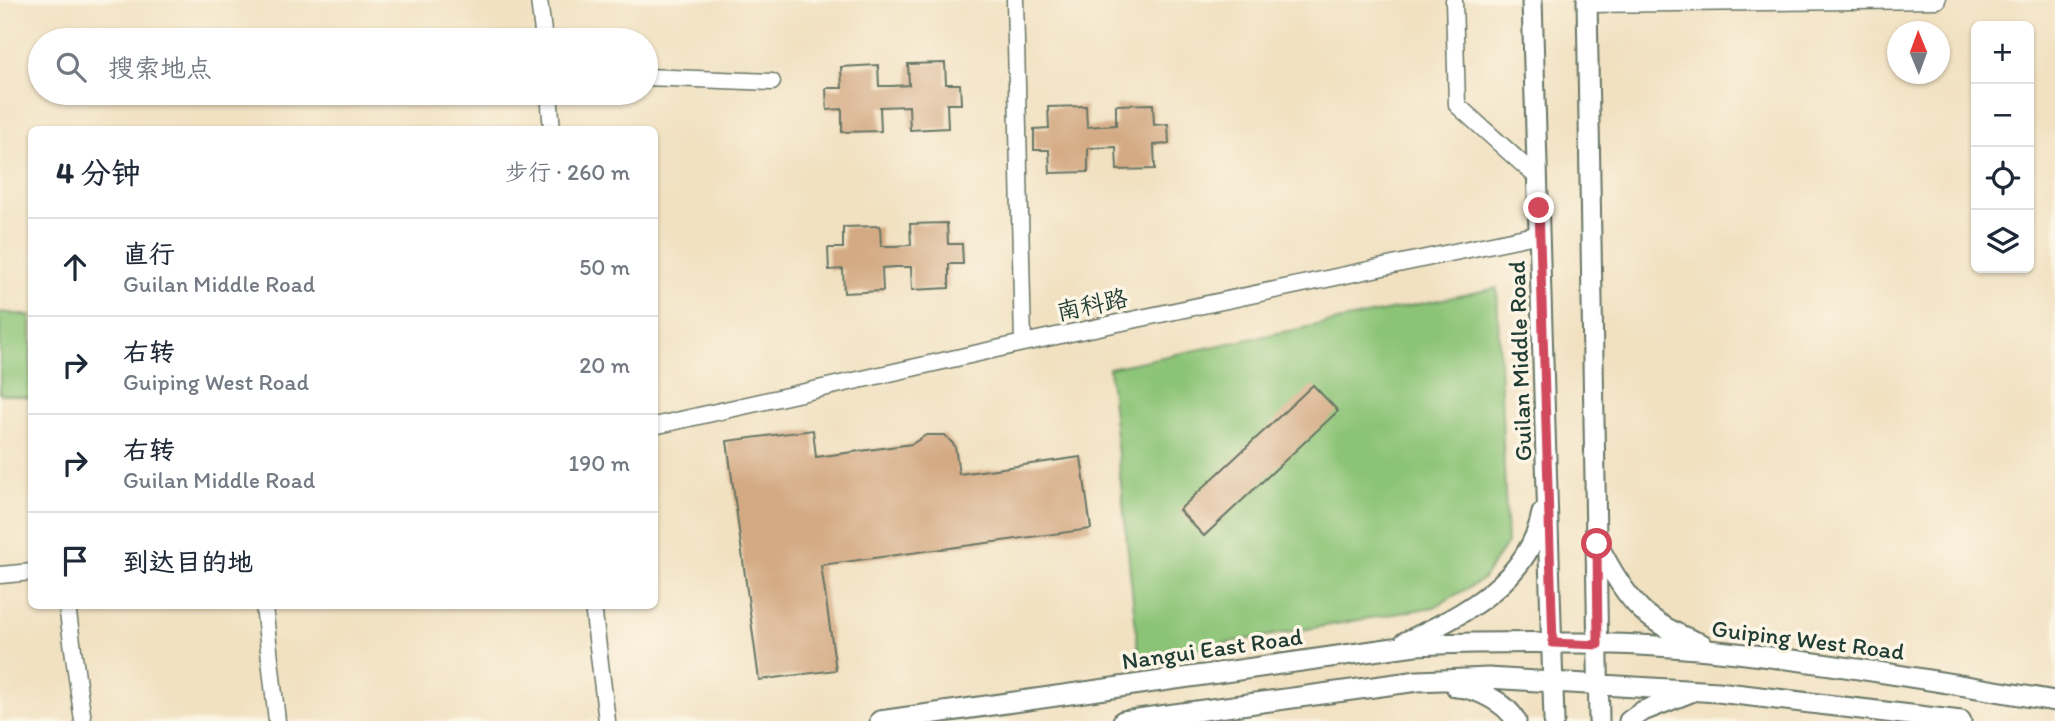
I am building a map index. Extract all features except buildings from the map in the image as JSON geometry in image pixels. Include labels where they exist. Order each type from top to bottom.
[{"type":"main road","name":"Guilan Middle Road","points":[[1532,0],[1554,721]]},
{"type":"main road","points":[[1587,2],[1600,721]]},
{"type":"main road","points":[[1391,649],[1469,611],[1514,572],[1538,535],[1548,480]]},
{"type":"main road","points":[[1597,544],[1618,583],[1642,614],[1671,633],[1723,652]]},
{"type":"main road","name":"Nangui East Road","points":[[880,721],[1391,649],[1488,642],[1553,643]]},
{"type":"main road","name":"Guiping West Road","points":[[1553,643],[1723,652],[1935,681],[2055,701]]},
{"type":"main road","points":[[1124,721],[1406,683],[1488,678],[1696,690],[1961,721]]},
{"type":"main road","points":[[1406,683],[1474,688],[1513,719]]},
{"type":"main road","points":[[1629,721],[1643,711],[1696,690]]},
{"type":"street","points":[[539,0],[542,28]]},
{"type":"street","points":[[1015,0],[1023,343]]},
{"type":"street","points":[[1454,0],[1457,104],[1538,178]]},
{"type":"street","points":[[1587,2],[1937,0]]},
{"type":"street","points":[[658,77],[772,82]]},
{"type":"street","points":[[550,105],[552,126]]},
{"type":"street","name":"南科路","points":[[658,425],[1023,343],[1540,234]]},
{"type":"street","points":[[0,575],[28,572]]},
{"type":"street","points":[[67,609],[83,721]]},
{"type":"street","points":[[264,609],[277,721]]},
{"type":"street","points":[[593,609],[607,721]]},
{"type":"green space","points":[[1497,288],[1507,543],[1482,580],[1434,607],[1139,658],[1109,368]]},
{"type":"green space","points":[[0,312],[28,316],[28,398],[0,394]]},
{"type":"route","points":[[1539,208],[1553,643],[1598,645],[1597,544]]}]
